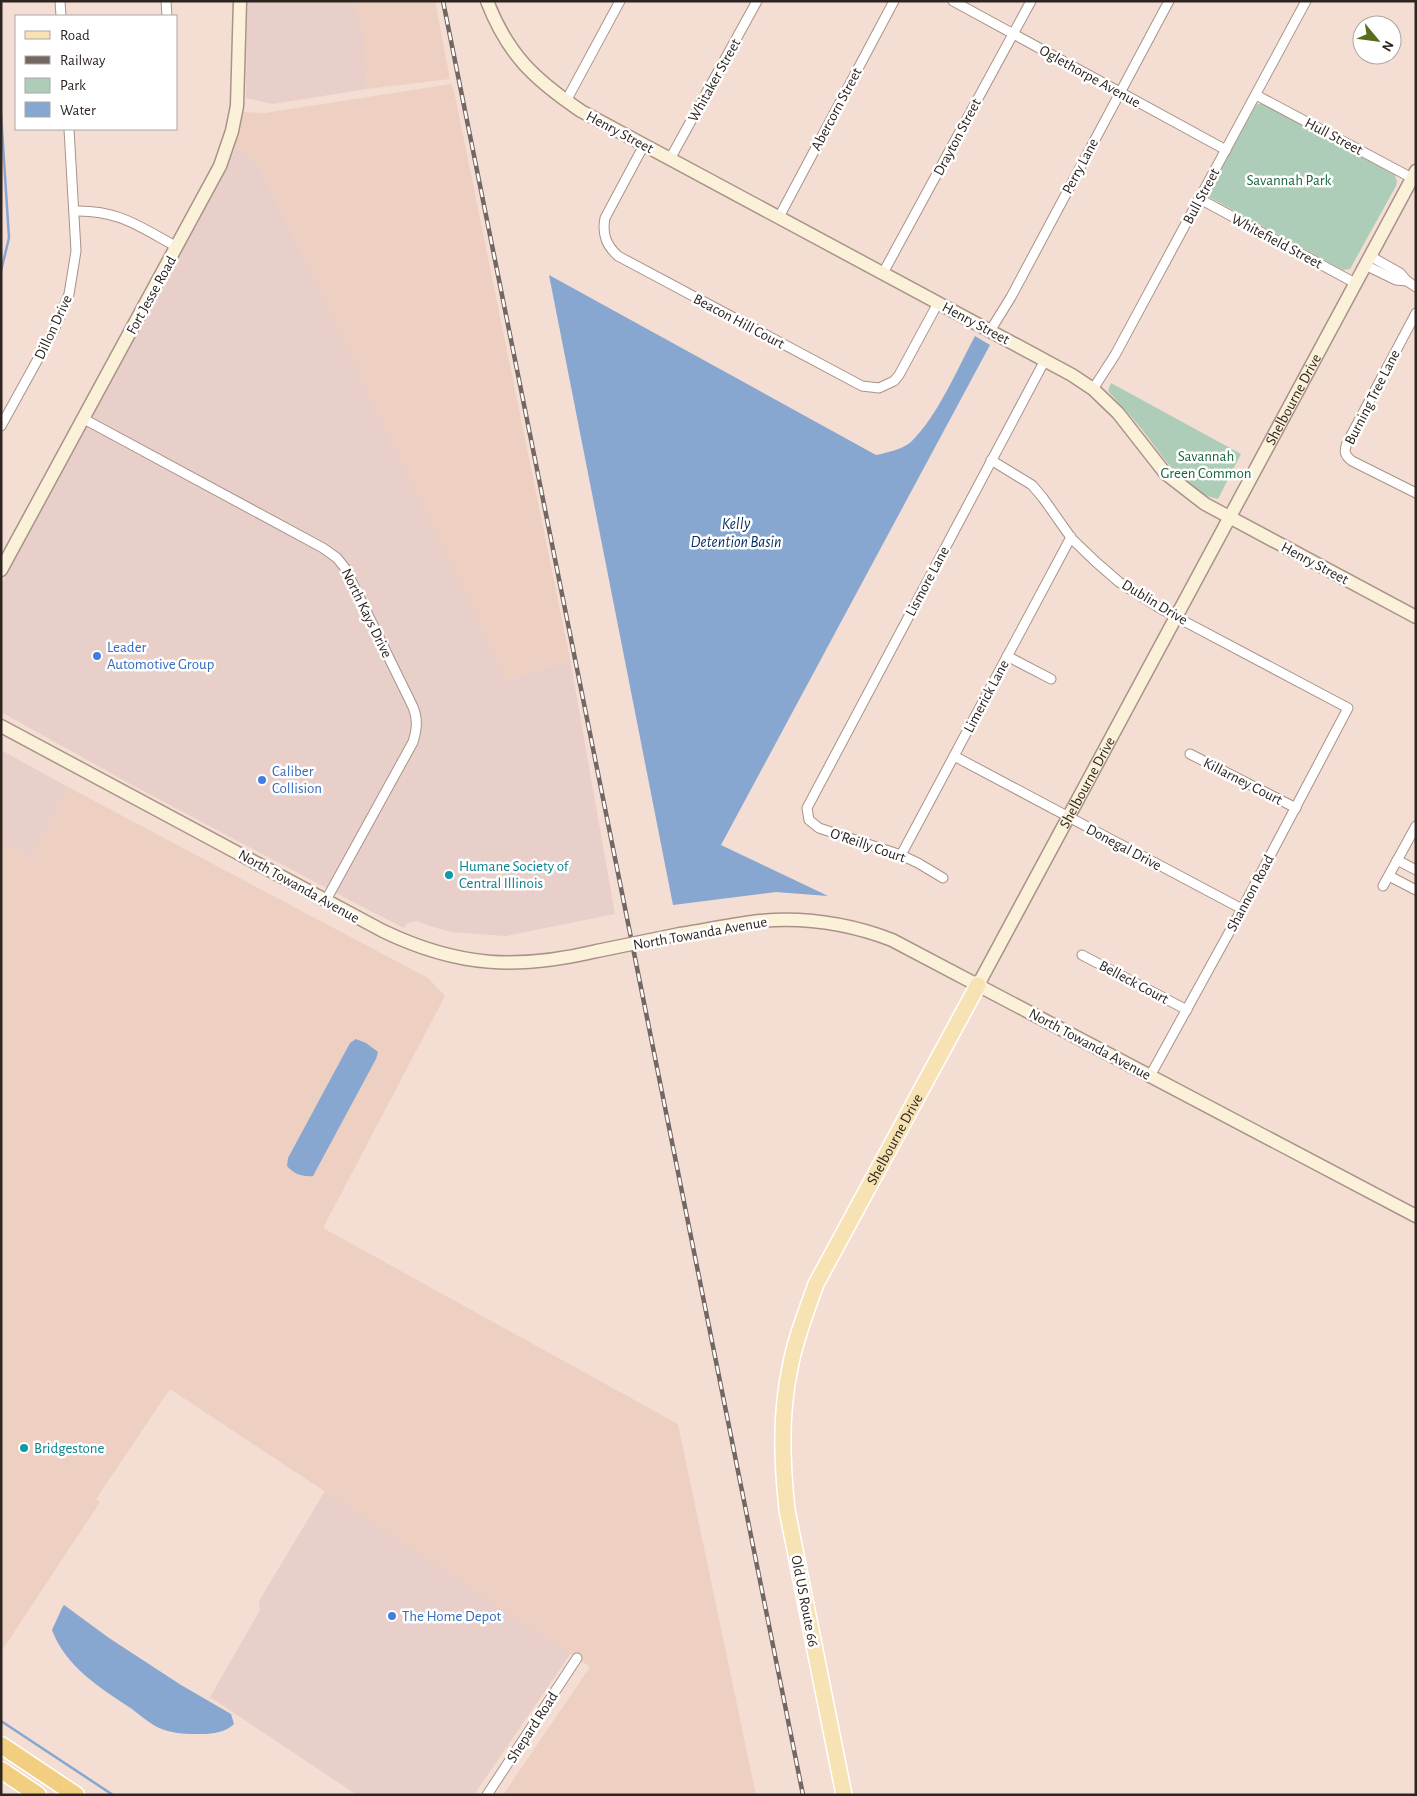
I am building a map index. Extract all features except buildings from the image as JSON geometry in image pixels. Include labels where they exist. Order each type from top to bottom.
[{"type":"highway","points":[[1,1745],[76,1795]]},
{"type":"highway","points":[[1,1770],[38,1795]]},
{"type":"main road","name":"Fort Jesse Road","points":[[1,570],[220,166],[232,131],[237,106],[240,1]]},
{"type":"main road","name":"Henry Street","points":[[487,1],[495,20],[516,56],[534,76],[580,111],[1044,360],[1093,389],[1118,413],[1165,473],[1205,504],[1416,617]]},
{"type":"main road","name":"Shelbourne Drive","points":[[784,1405],[798,1337],[816,1284],[1414,174]]},
{"type":"main road","name":"North Towanda Avenue","points":[[1,726],[408,943],[452,956],[482,962],[509,964],[566,958],[680,934],[759,921],[795,920],[831,923],[869,931],[892,940],[1416,1216]]},
{"type":"main road","name":"Old US Route 66","points":[[784,1405],[782,1435],[787,1510],[844,1795]]},
{"type":"street","points":[[60,1],[61,15]]},
{"type":"street","points":[[166,1],[167,15]]},
{"type":"street","points":[[566,101],[620,1]]},
{"type":"street","name":"Whitaker Street","points":[[670,159],[757,1]]},
{"type":"street","name":"Abercorn Street","points":[[779,217],[894,1]]},
{"type":"street","name":"Oglethorpe Avenue","points":[[953,1],[1226,150]]},
{"type":"street","name":"Drayton Street","points":[[883,273],[1031,1]]},
{"type":"street","name":"Perry Lane","points":[[990,331],[1011,297],[1169,1]]},
{"type":"street","name":"Bull Street","points":[[1093,389],[1115,355],[1306,1]]},
{"type":"street","name":"Hull Street","points":[[1256,95],[1414,174]]},
{"type":"street","name":"Dillon Drive","points":[[1,426],[55,328],[69,294],[76,251],[69,130]]},
{"type":"street","name":"Beacon Hill Court","points":[[644,145],[605,218],[604,236],[618,256],[862,386],[870,388],[879,388],[887,385],[899,375],[938,303]]},
{"type":"street","name":"Whitefield Street","points":[[1200,199],[1355,283]]},
{"type":"street","points":[[75,211],[91,211],[123,217],[177,247]]},
{"type":"street","points":[[1368,261],[1400,273],[1416,287]]},
{"type":"street","name":"Burning Tree Lane","points":[[1416,313],[1347,443],[1346,455],[1352,460],[1416,493]]},
{"type":"street","name":"Lismore Lane","points":[[809,802],[1044,360]]},
{"type":"street","name":"North Kays Drive","points":[[84,419],[323,548],[337,558],[345,568],[413,707],[417,728],[413,742],[326,900]]},
{"type":"street","name":"Dublin Drive","points":[[991,460],[1032,485],[1071,537],[1119,582],[1175,616],[1348,708]]},
{"type":"street","name":"Limerick Lane","points":[[901,855],[1071,537]]},
{"type":"street","points":[[1007,656],[1051,679]]},
{"type":"street","name":"Shannon Road","points":[[1150,1076],[1242,909],[1348,708]]},
{"type":"street","name":"Killarney Court","points":[[1190,754],[1296,808]]},
{"type":"street","name":"Donegal Drive","points":[[954,756],[1242,909]]},
{"type":"street","name":"O'Reilly Court","points":[[809,802],[807,814],[813,825],[901,855],[943,878]]},
{"type":"street","points":[[1383,886],[1416,826]]},
{"type":"street","points":[[1397,860],[1416,870]]},
{"type":"street","points":[[1389,876],[1416,890]]},
{"type":"street","name":"Belleck Court","points":[[1082,955],[1186,1010]]},
{"type":"street","name":"Shepard Road","points":[[486,1795],[577,1658]]},
{"type":"shaded area","points":[[247,1],[353,1],[364,31],[367,89],[272,104],[246,98]]},
{"type":"shaded area","points":[[353,1],[435,1],[450,79],[367,89],[364,31]]},
{"type":"shaded area","points":[[451,84],[454,91],[570,659],[506,679],[259,166],[242,149],[234,148],[243,112],[265,113]]},
{"type":"shaded area","points":[[234,148],[242,149],[259,166],[507,679],[570,659],[615,914],[506,936],[452,932],[417,921],[408,923],[404,928],[134,786],[1,712],[1,585],[224,172]]},
{"type":"shaded area","points":[[1,750],[68,787],[32,858],[1,842]]},
{"type":"shaded area","name":"Bridgestone","points":[[68,787],[428,978],[445,996],[323,1228],[678,1424],[756,1795],[503,1795],[590,1667],[170,1389],[96,1499],[100,1502],[1,1652],[1,842],[32,858]]},
{"type":"shaded area","points":[[325,1491],[571,1653],[474,1795],[357,1795],[210,1697],[260,1610],[259,1601]]},
{"type":"green space","name":"Savannah Park","points":[[1258,104],[1263,104],[1395,175],[1396,186],[1350,269],[1343,270],[1209,197],[1208,192]]},
{"type":"green space","name":"Savannah Green Common","points":[[1111,383],[1241,454],[1218,499],[1205,495],[1194,488],[1173,470],[1139,426],[1108,391]]},
{"type":"water","name":"Kelly Detention Basin","points":[[549,275],[876,455],[904,447],[921,432],[946,392],[975,336],[990,345],[721,845],[828,896],[776,892],[673,905]]},
{"type":"water","points":[[356,1039],[366,1043],[378,1052],[376,1059],[313,1176],[298,1174],[287,1166],[288,1158],[350,1043]]},
{"type":"water","points":[[64,1605],[109,1638],[181,1685],[231,1714],[234,1724],[219,1732],[196,1734],[168,1731],[150,1723],[96,1685],[66,1655],[52,1630]]},
{"type":"waterway","points":[[1,114],[9,238],[1,271]]},
{"type":"waterway","points":[[1,1721],[113,1795]]},
{"type":"railway","points":[[443,1],[803,1795]]},
{"type":"place","name":"Leader Automotive Group","points":[[97,656]]},
{"type":"place","name":"Caliber Collision","points":[[262,780]]},
{"type":"place","name":"Humane Society of Central Illinois","points":[[449,875]]},
{"type":"place","name":"Bridgestone","points":[[24,1448]]},
{"type":"place","name":"The Home Depot","points":[[392,1616]]}]
